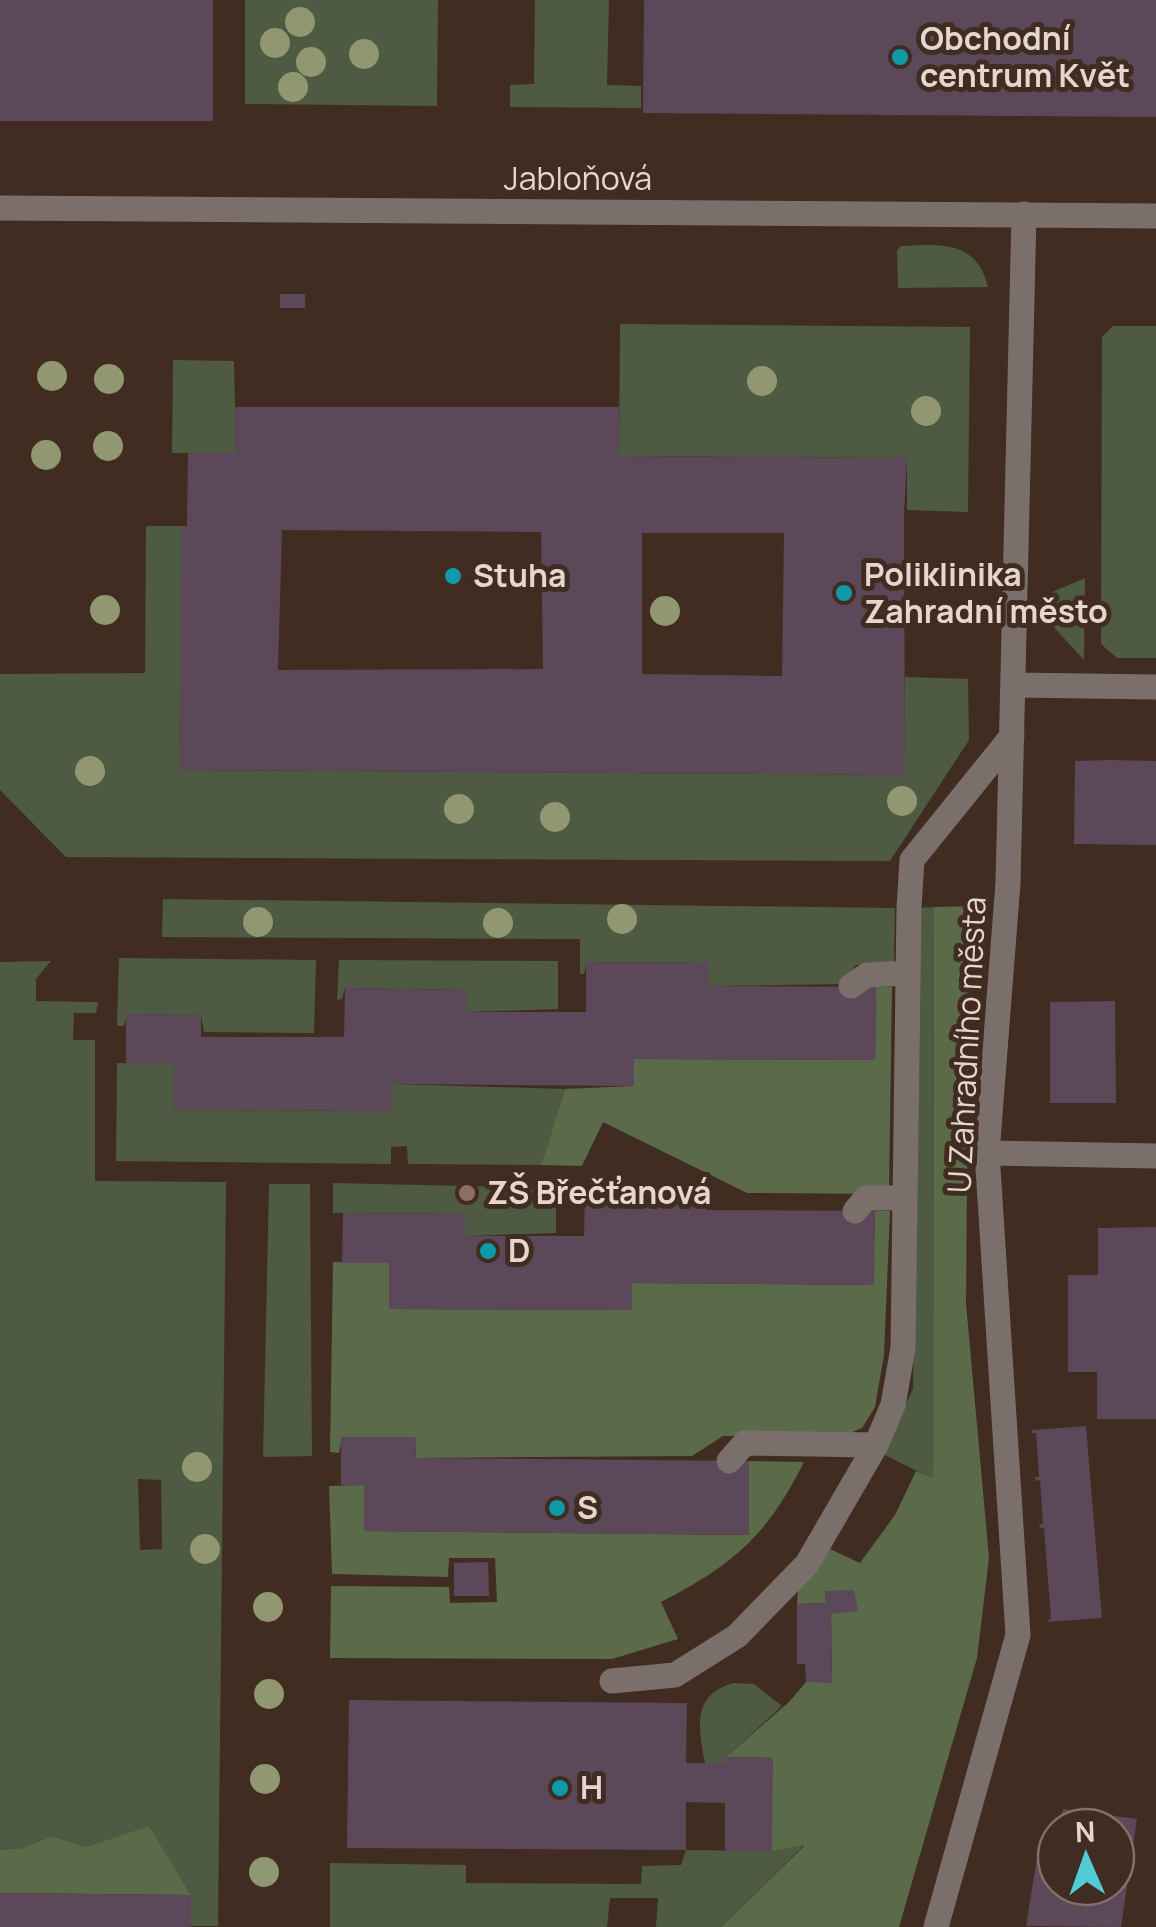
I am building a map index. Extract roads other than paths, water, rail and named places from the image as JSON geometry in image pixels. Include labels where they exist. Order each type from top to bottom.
[{"type":"street","name":"Jabloňová","points":[[0,208],[1156,216]]},
{"type":"street","name":"U Zahradního města","points":[[936,1927],[1018,1635],[987,1153],[1008,883],[1024,214]]},
{"type":"street","points":[[1014,686],[1156,687]]},
{"type":"street","points":[[612,1680],[675,1675],[737,1636],[807,1564],[876,1445],[893,1405],[903,1348],[912,860],[1012,736]]},
{"type":"street","points":[[851,986],[867,975],[908,973]]},
{"type":"street","points":[[987,1153],[1156,1156]]},
{"type":"street","points":[[855,1211],[866,1198],[904,1198]]},
{"type":"street","points":[[729,1461],[745,1443],[876,1445]]},
{"type":"place","name":"Obchodní centrum Květ","points":[[900,57]]},
{"type":"place","name":"Stuha","points":[[453,576]]},
{"type":"place","name":"Poliklinika Zahradní město","points":[[844,593]]},
{"type":"place","name":"ZŠ Břečťanová","points":[[467,1193]]},
{"type":"place","name":"D","points":[[488,1251]]},
{"type":"place","name":"S","points":[[557,1508]]},
{"type":"place","name":"H","points":[[560,1788]]}]
